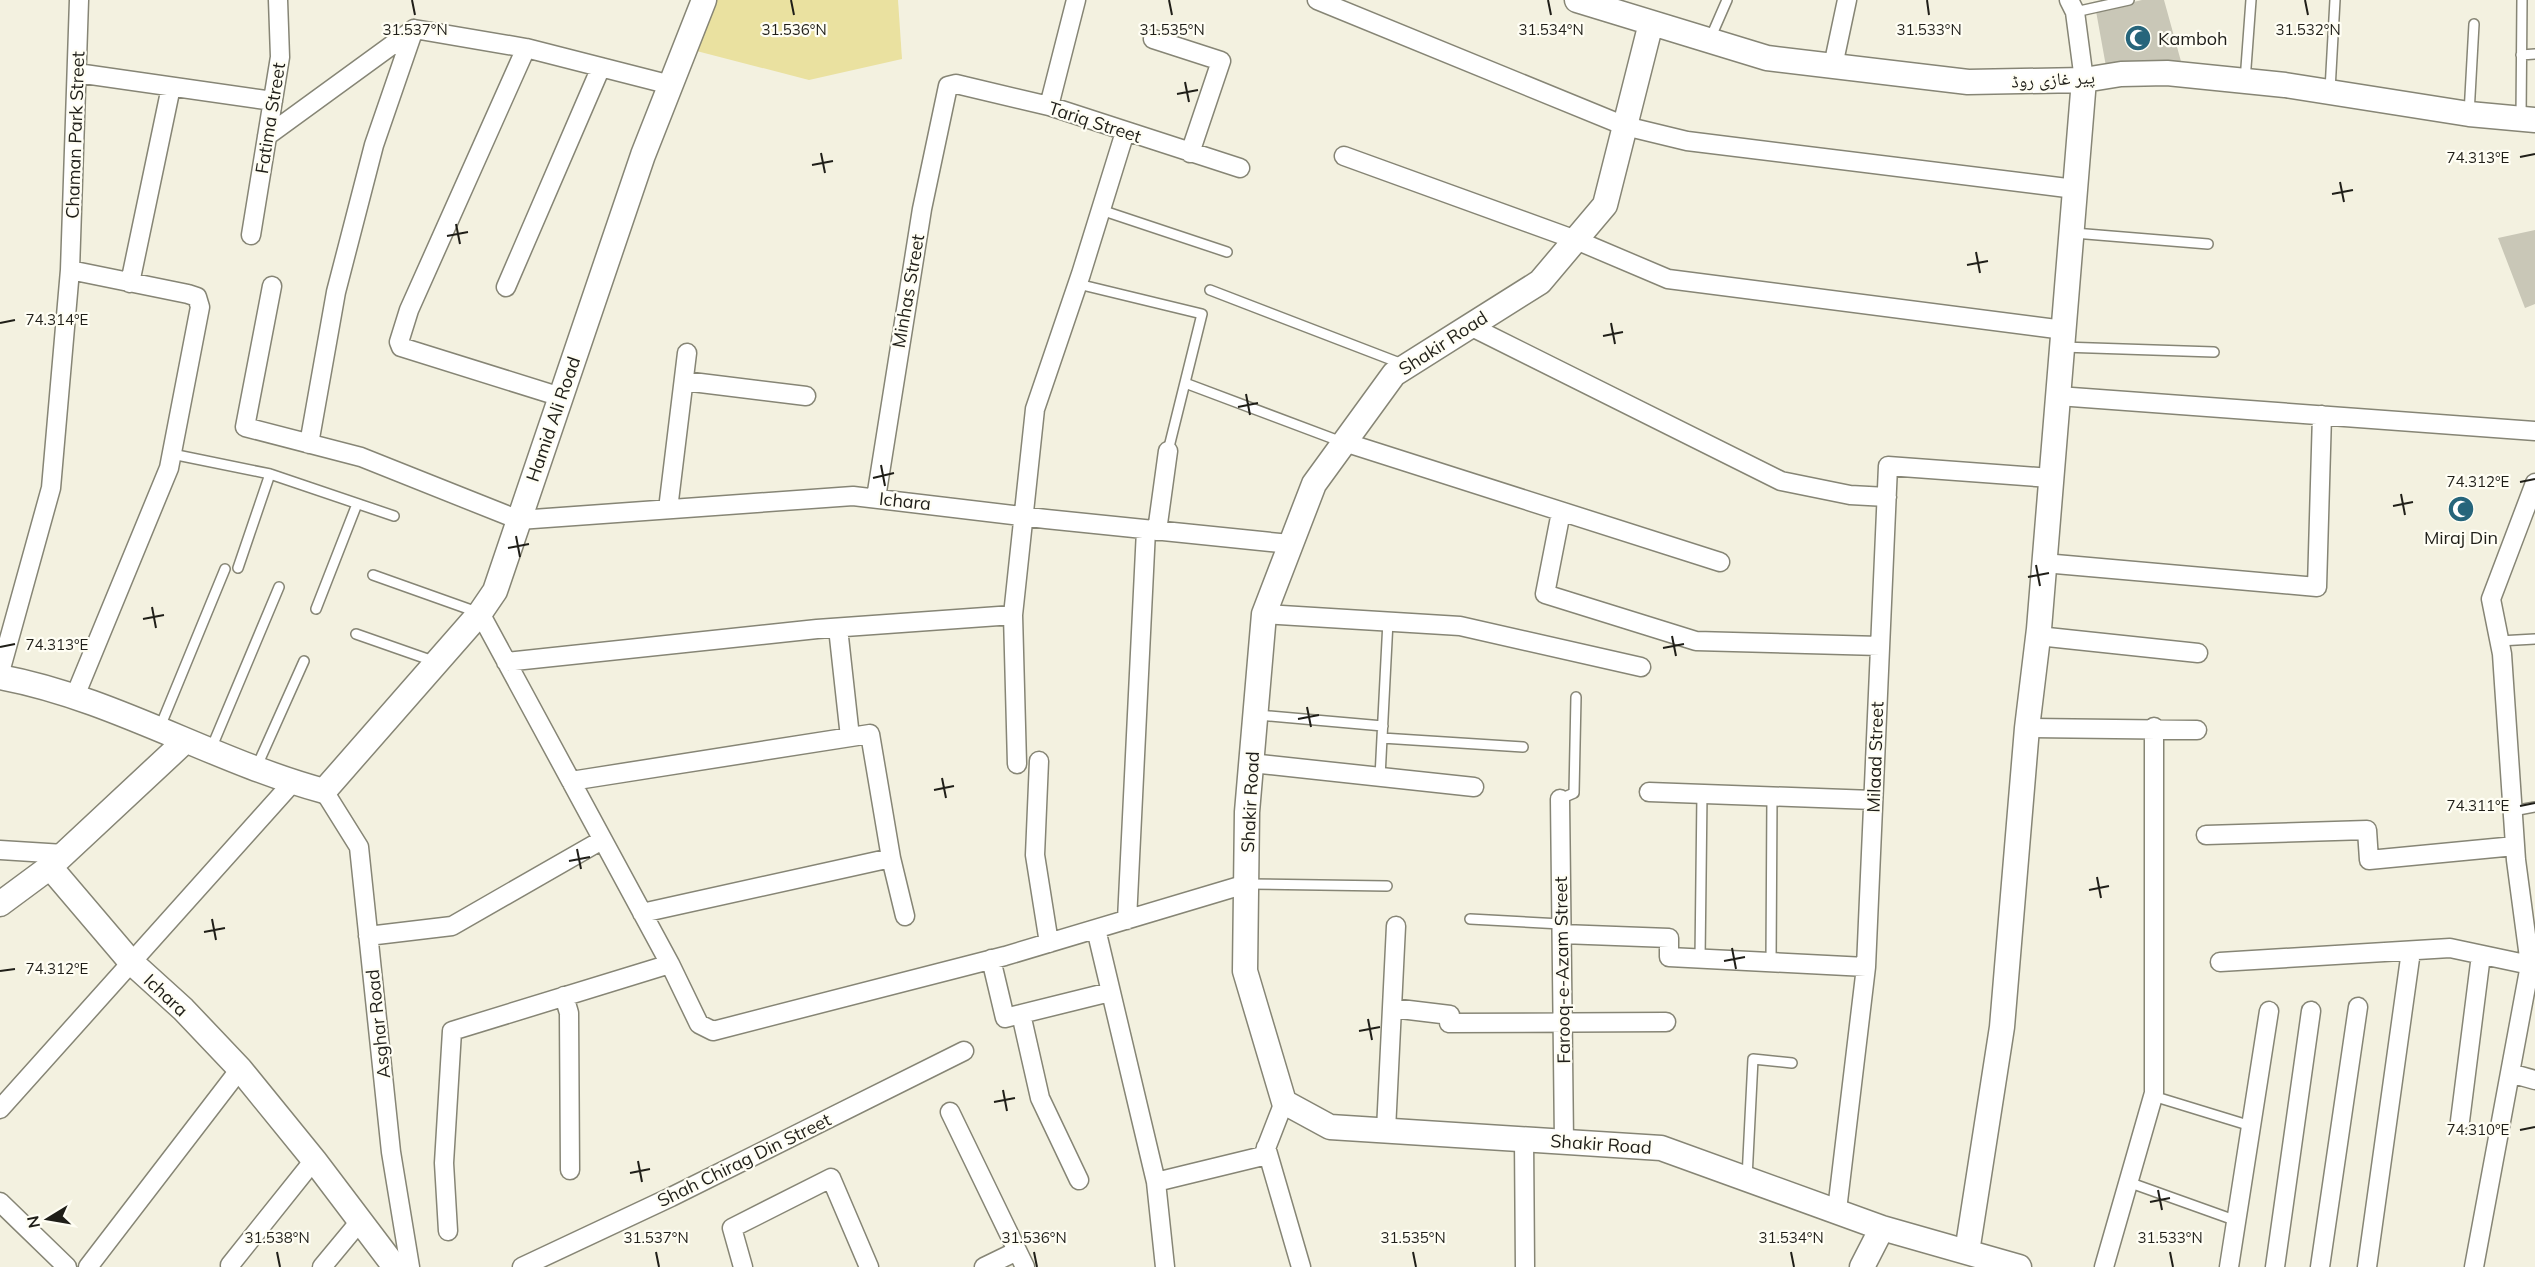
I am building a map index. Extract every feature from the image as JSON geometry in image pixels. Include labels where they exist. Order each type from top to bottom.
[{"type":"street","name":"Chaman Park Street","points":[[0,672],[51,488],[70,270],[79,0]]},
{"type":"street","name":"Fatima Street","points":[[251,235],[280,57],[278,0]]},
{"type":"street","name":"Hamid Ali Road","points":[[324,790],[480,613],[495,591],[643,155],[705,0]]},
{"type":"street","points":[[1049,106],[1076,0]]},
{"type":"street","points":[[1317,0],[1625,126],[1687,141],[2075,189]]},
{"type":"street","name":"پیر غازی روڈ","points":[[1577,0],[1767,58],[1968,82],[2084,80],[2121,74],[2167,72],[2330,92],[2469,114],[2528,120]]},
{"type":"street","points":[[1833,66],[1846,0]]},
{"type":"street","points":[[1966,1252],[2002,1027],[2027,728],[2038,636],[2084,80],[2072,6]]},
{"type":"street","name":"Shakir Road","points":[[1651,23],[1605,205],[1540,282],[1394,374],[1314,484],[1264,614],[1251,763],[1245,971],[1284,1102],[1330,1127],[1661,1148],[1882,1227],[2018,1267]]},
{"type":"street","points":[[267,136],[414,29],[526,48],[671,85]]},
{"type":"street","points":[[309,444],[336,292],[374,145],[414,29]]},
{"type":"street","points":[[1153,39],[1221,61],[1190,153]]},
{"type":"street","points":[[526,48],[409,310],[399,345],[561,397]]},
{"type":"street","points":[[506,287],[601,67]]},
{"type":"street","points":[[77,73],[273,101]]},
{"type":"street","name":"Tariq Street","points":[[948,86],[956,84],[1049,106],[1240,168]]},
{"type":"street","name":"Minhas Street","points":[[876,498],[922,209],[948,86]]},
{"type":"street","points":[[130,283],[171,87]]},
{"type":"street","points":[[1017,764],[1013,615],[1035,409],[1078,284],[1125,132]]},
{"type":"street","points":[[1344,156],[1576,240],[1668,279],[2063,338]]},
{"type":"street","points":[[70,270],[188,294],[197,297],[200,307],[172,454],[165,479],[75,696]]},
{"type":"street","points":[[272,286],[245,428],[361,457],[519,520]]},
{"type":"street","points":[[1470,326],[1781,481],[1850,495],[1887,497]]},
{"type":"street","points":[[668,509],[687,353]]},
{"type":"street","points":[[684,381],[806,396]]},
{"type":"street","points":[[2058,396],[2535,430]]},
{"type":"street","points":[[2044,563],[2317,586],[2322,415]]},
{"type":"street","points":[[1344,442],[1720,562]]},
{"type":"street","points":[[1127,920],[1152,530],[1168,451]]},
{"type":"street","name":"Milaad Street","points":[[1836,1210],[1866,967],[1888,466],[2051,478]]},
{"type":"street","points":[[2474,1267],[2530,978],[2515,846],[2499,641],[2491,599],[2530,512],[2535,483]]},
{"type":"street","name":"Ichara","points":[[519,520],[853,496],[1290,544]]},
{"type":"street","points":[[1561,512],[1545,594],[1696,641],[1880,646]]},
{"type":"street","points":[[480,613],[670,964],[699,1024],[713,1031],[991,959],[1246,884]]},
{"type":"street","points":[[1264,614],[1460,626],[1641,668]]},
{"type":"street","points":[[506,662],[838,628],[1013,615]]},
{"type":"street","points":[[838,628],[850,737]]},
{"type":"street","points":[[2038,636],[2198,652]]},
{"type":"street","points":[[0,677],[75,696],[159,729],[183,742],[292,782],[324,790]]},
{"type":"street","points":[[2027,728],[2154,727],[2198,730]]},
{"type":"street","points":[[2104,1267],[2153,1096],[2154,727]]},
{"type":"street","points":[[571,781],[870,734],[891,858],[905,916]]},
{"type":"street","points":[[0,904],[57,860],[183,742]]},
{"type":"street","points":[[1040,761],[1035,855],[1049,943]]},
{"type":"street","points":[[1251,763],[1474,787]]},
{"type":"street","points":[[0,1109],[292,782]]},
{"type":"street","name":"Asghar Road","points":[[324,790],[359,846],[391,1152],[410,1267]]},
{"type":"street","points":[[1649,792],[1873,800]]},
{"type":"street","name":"Farooq-e-Azam Street","points":[[1560,799],[1564,1142]]},
{"type":"street","points":[[2206,835],[2367,830],[2369,860],[2515,846]]},
{"type":"street","points":[[368,936],[452,926],[602,840]]},
{"type":"street","points":[[0,850],[57,860]]},
{"type":"street","points":[[642,913],[891,858]]},
{"type":"street","name":"Ichara","points":[[57,860],[130,961],[183,1009],[240,1069],[361,1220],[395,1267]]},
{"type":"street","points":[[1386,1130],[1396,926]]},
{"type":"street","points":[[1096,929],[1156,1182],[1165,1267]]},
{"type":"street","points":[[1561,929],[1669,938],[1669,957],[1866,967]]},
{"type":"street","points":[[2220,962],[2451,948],[2481,955],[2530,978]]},
{"type":"street","points":[[2367,1267],[2411,951]]},
{"type":"street","points":[[2460,1121],[2481,955]]},
{"type":"street","points":[[991,959],[1005,1018],[1110,992]]},
{"type":"street","points":[[448,1231],[444,1163],[452,1031],[670,964]]},
{"type":"street","points":[[564,996],[569,1013],[570,1170]]},
{"type":"street","points":[[2320,1267],[2358,1007]]},
{"type":"street","points":[[1392,1008],[1450,1015],[1449,1023],[1666,1022]]},
{"type":"street","points":[[2229,1267],[2269,1011]]},
{"type":"street","points":[[2275,1267],[2310,1011]]},
{"type":"street","points":[[1021,1014],[1040,1098],[1079,1180]]},
{"type":"street","name":"Shah Chirag Din Street","points":[[522,1267],[671,1197],[964,1051]]},
{"type":"street","points":[[88,1267],[240,1069]]},
{"type":"street","points":[[2510,1073],[2535,1080]]},
{"type":"street","points":[[1156,1182],[1263,1156],[1284,1102]]},
{"type":"street","points":[[950,1112],[1021,1259],[984,1267]]},
{"type":"street","points":[[1524,1139],[1525,1267]]},
{"type":"street","points":[[1266,1148],[1300,1267]]},
{"type":"street","points":[[230,1265],[314,1160]]},
{"type":"street","points":[[743,1267],[732,1228],[831,1178],[869,1267]]},
{"type":"street","points":[[0,1202],[67,1267]]},
{"type":"street","points":[[322,1267],[361,1220]]},
{"type":"street","points":[[1862,1267],[1882,1227]]},
{"type":"lane","points":[[1708,41],[1727,0]]},
{"type":"lane","points":[[2072,6],[2129,0]]},
{"type":"lane","points":[[2245,81],[2251,0]]},
{"type":"lane","points":[[2330,92],[2335,0]]},
{"type":"lane","points":[[2522,0],[2521,55],[2528,120]]},
{"type":"lane","points":[[2469,114],[2475,24]]},
{"type":"lane","points":[[2521,55],[2535,54]]},
{"type":"lane","points":[[1101,210],[1227,252]]},
{"type":"lane","points":[[2072,233],[2208,244]]},
{"type":"lane","points":[[1078,284],[1202,314],[1168,451]]},
{"type":"lane","points":[[1210,290],[1407,366]]},
{"type":"lane","points":[[2063,338],[2214,352]]},
{"type":"lane","points":[[1185,383],[1344,442]]},
{"type":"lane","points":[[172,454],[270,474],[394,516]]},
{"type":"lane","points":[[238,568],[270,474]]},
{"type":"lane","points":[[316,609],[357,504]]},
{"type":"lane","points":[[159,729],[225,570]]},
{"type":"lane","points":[[373,575],[480,613]]},
{"type":"lane","points":[[210,751],[279,587]]},
{"type":"lane","points":[[1380,777],[1388,621]]},
{"type":"lane","points":[[356,634],[436,662]]},
{"type":"lane","points":[[2499,641],[2535,639]]},
{"type":"lane","points":[[256,769],[304,661]]},
{"type":"lane","points":[[1560,799],[1574,793],[1576,697]]},
{"type":"lane","points":[[1255,714],[1383,726]]},
{"type":"lane","points":[[1382,738],[1523,747]]},
{"type":"lane","points":[[1700,959],[1702,794]]},
{"type":"lane","points":[[1771,962],[1772,796]]},
{"type":"lane","points":[[2513,810],[2535,807]]},
{"type":"lane","points":[[1246,884],[1387,886]]},
{"type":"lane","points":[[1470,919],[1561,929]]},
{"type":"lane","points":[[1747,1178],[1753,1059],[1792,1063]]},
{"type":"lane","points":[[2153,1096],[2251,1126]]},
{"type":"lane","points":[[2128,1182],[2237,1221]]},
{"type":"shaded area","points":[[704,0],[898,0],[902,59],[809,80],[685,48]]},
{"type":"building","name":"Kamboh","points":[[2142,0],[2164,0],[2182,65],[2107,72],[2096,11]]},
{"type":"building","points":[[2535,230],[2535,304],[2525,308],[2498,238]]},
{"type":"place","name":"Kamboh","points":[[2138,38]]},
{"type":"place","name":"Miraj Din","points":[[2461,509]]}]
